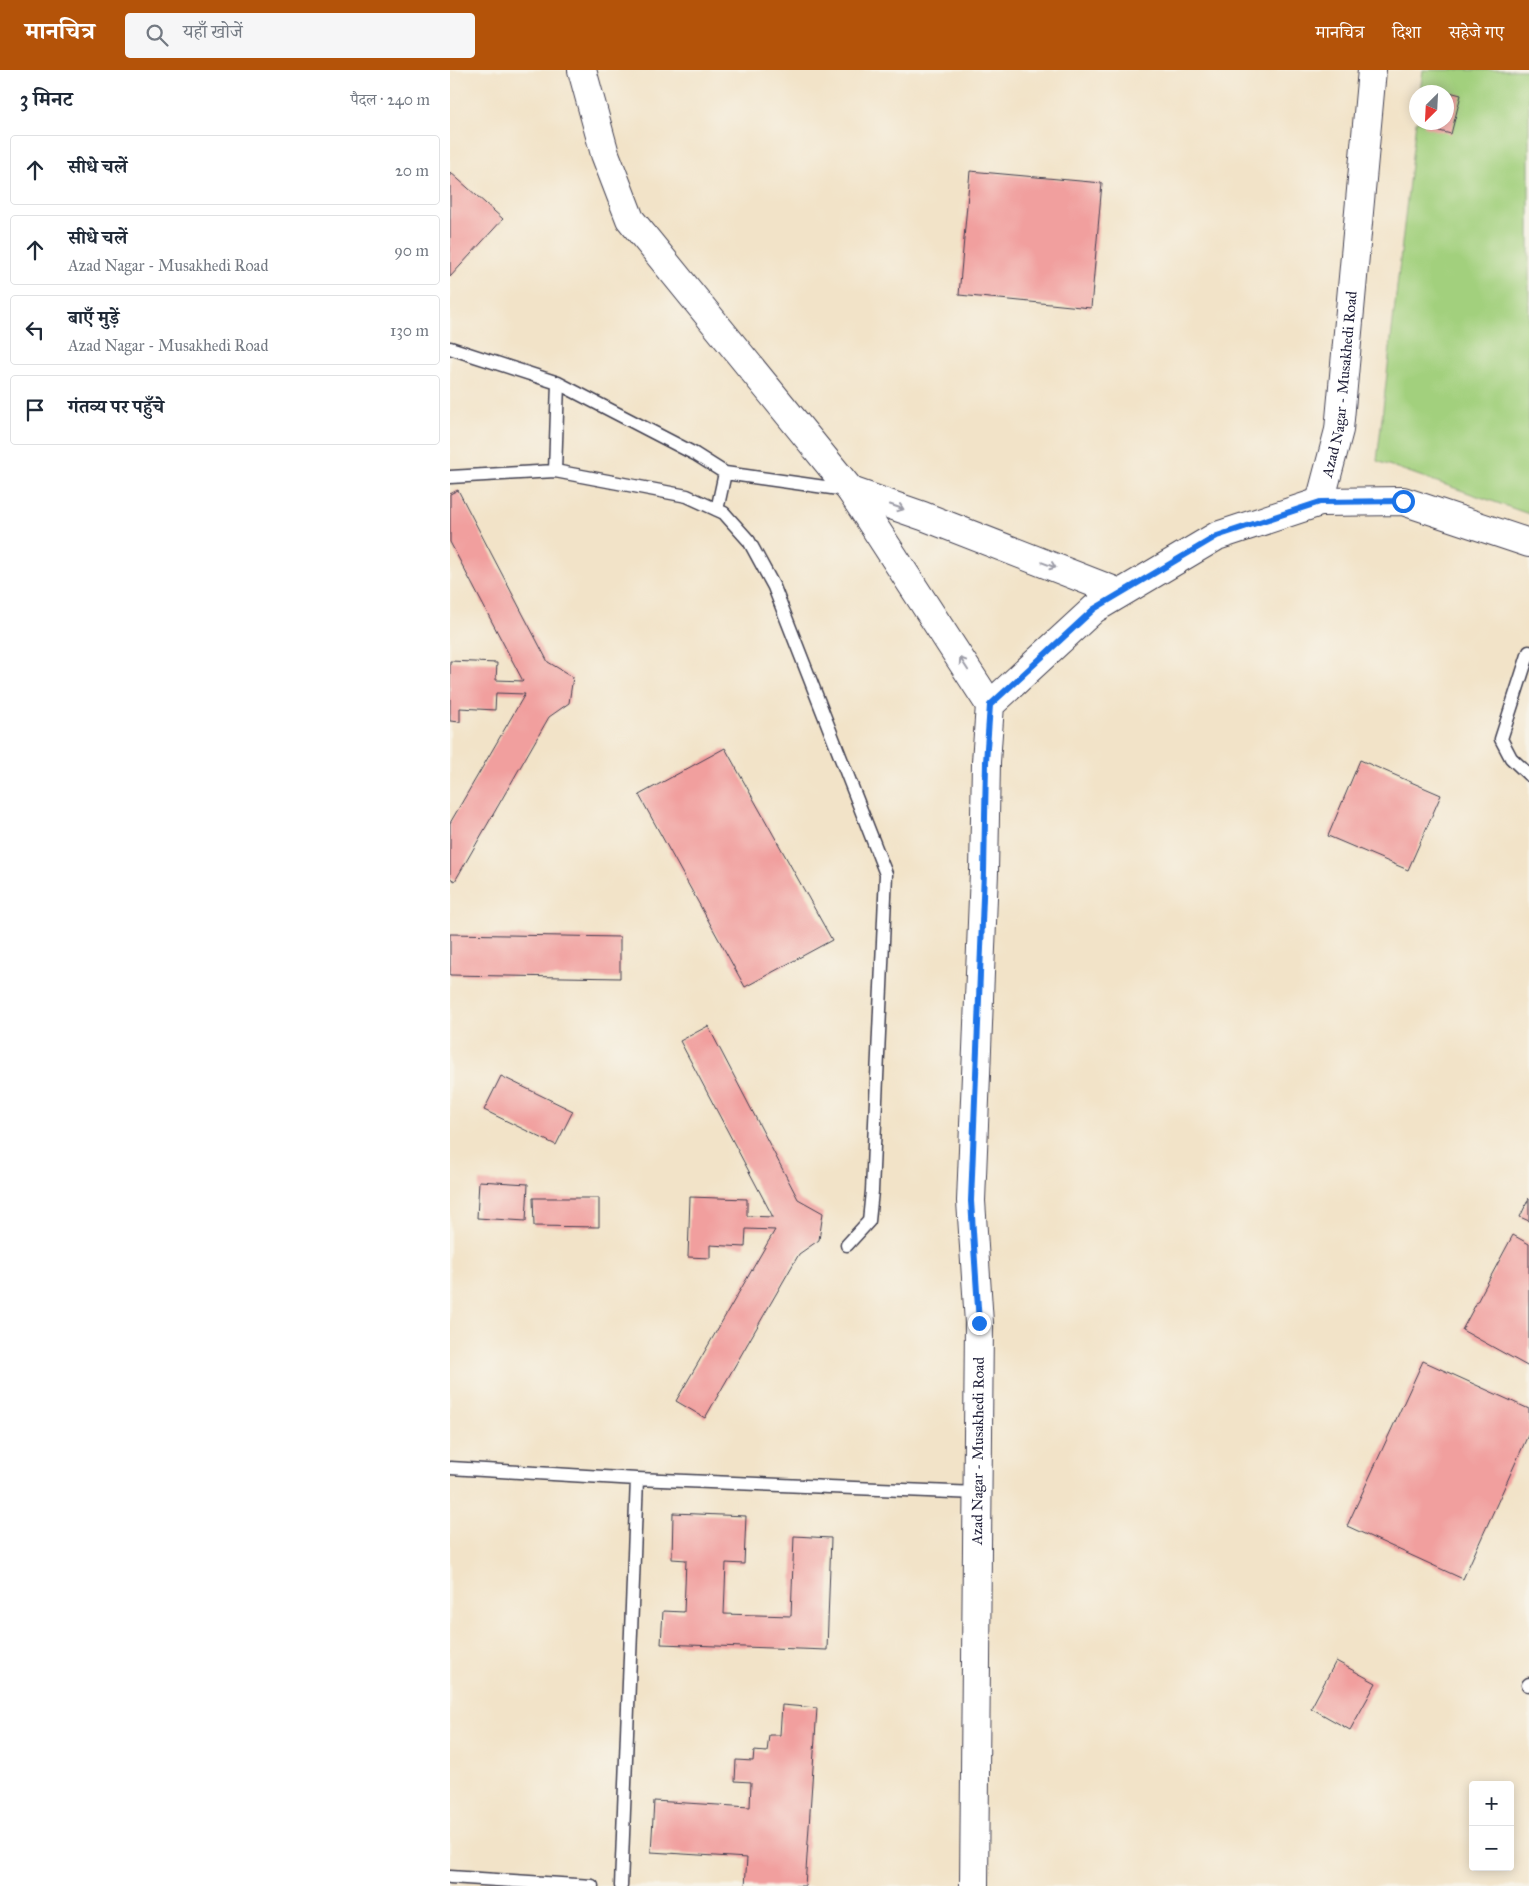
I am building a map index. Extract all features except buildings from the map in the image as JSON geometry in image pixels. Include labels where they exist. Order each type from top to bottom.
[{"type":"street","points":[[582,70],[605,154],[630,219],[851,491],[990,705],[1094,609],[1120,593],[1217,536],[1320,502],[1403,501],[1529,543]]},
{"type":"street","name":"Azad Nagar - Musakhedi Road","points":[[1320,502],[1340,430],[1372,70]]},
{"type":"street","points":[[851,491],[923,516],[1120,593]]},
{"type":"street","name":"Azad Nagar - Musakhedi Road","points":[[974,1886],[979,1323],[971,1201],[984,872],[986,762],[990,705]]},
{"type":"lane","points":[[450,348],[558,383],[695,454],[725,473],[851,491]]},
{"type":"lane","points":[[555,471],[558,383]]},
{"type":"lane","points":[[450,477],[555,471],[687,496],[724,513],[749,541],[774,587],[886,874],[872,1191],[869,1221],[847,1245]]},
{"type":"lane","points":[[718,510],[725,473]]},
{"type":"lane","points":[[1529,652],[1501,739],[1511,758],[1529,775]]},
{"type":"lane","points":[[450,1468],[637,1479],[977,1493]]},
{"type":"lane","points":[[621,1886],[637,1479]]},
{"type":"lane","points":[[450,1877],[592,1886]]},
{"type":"green space","points":[[1423,70],[1529,70],[1529,514],[1377,461],[1415,130],[1454,130],[1454,85],[1421,85]]},
{"type":"route","points":[[979,1323],[971,1201],[984,872],[986,762],[990,705],[1094,609],[1217,536],[1320,502],[1403,501]]}]
